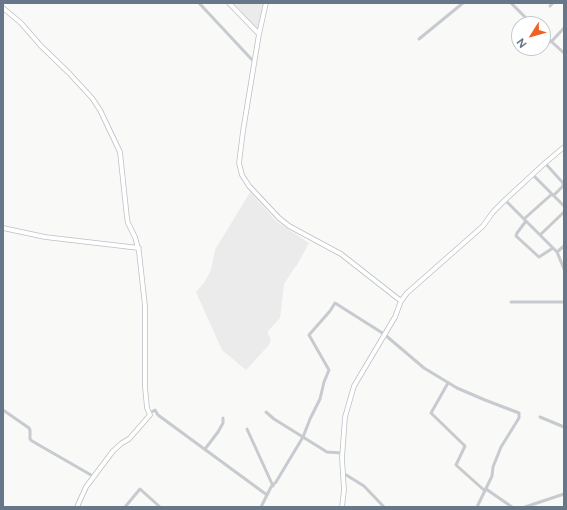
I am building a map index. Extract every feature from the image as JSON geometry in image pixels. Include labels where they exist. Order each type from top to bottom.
[{"type":"street","points":[[199,3],[254,63]]},
{"type":"street","points":[[229,3],[259,34]]},
{"type":"street","points":[[266,3],[259,34],[243,130],[239,163],[242,175],[249,186],[279,218],[289,226],[341,254],[401,301]]},
{"type":"street","points":[[419,39],[463,3]]},
{"type":"street","points":[[511,3],[524,16]]},
{"type":"street","points":[[550,6],[553,3]]},
{"type":"street","points":[[3,8],[21,23],[41,46],[78,82],[92,98],[100,110],[120,152],[127,218],[139,248],[145,306],[145,387],[147,408],[150,413]]},
{"type":"street","points":[[564,28],[552,42],[564,53]]},
{"type":"street","points":[[342,507],[344,490],[342,453],[345,417],[354,386],[395,317],[401,301],[408,292],[483,226],[504,200],[564,147]]},
{"type":"street","points":[[545,163],[563,183],[563,186],[525,220],[516,236],[539,257],[553,248]]},
{"type":"street","points":[[532,174],[564,206]]},
{"type":"street","points":[[504,200],[557,252],[564,269]]},
{"type":"street","points":[[540,235],[564,212]]},
{"type":"street","points":[[3,228],[45,237],[139,248]]},
{"type":"street","points":[[557,252],[564,246]]},
{"type":"street","points":[[511,302],[564,302]]},
{"type":"street","points":[[261,507],[303,437],[320,399],[324,382],[329,370],[309,334],[330,311],[335,303],[384,334],[424,368],[448,383],[485,400],[519,413],[519,418],[501,447],[493,467],[492,476],[477,507]]},
{"type":"street","points":[[448,383],[431,413],[465,446],[456,465],[486,490],[512,507]]},
{"type":"street","points":[[3,410],[30,430],[30,439],[32,442],[94,478]]},
{"type":"street","points":[[77,507],[86,487],[113,451],[122,443],[130,439],[150,416],[150,413],[155,410],[158,415],[267,495]]},
{"type":"street","points":[[266,412],[274,419],[327,452],[342,453]]},
{"type":"street","points":[[540,417],[564,427]]},
{"type":"street","points":[[205,449],[218,432],[224,418]]},
{"type":"street","points":[[247,429],[273,486]]},
{"type":"street","points":[[343,472],[364,486],[384,507]]},
{"type":"street","points":[[126,507],[140,489],[160,507]]},
{"type":"street","points":[[525,507],[564,494]]},
{"type":"shaded area","points":[[234,3],[264,3],[258,28],[256,28]]},
{"type":"shaded area","points":[[250,192],[276,221],[309,243],[296,267],[284,284],[280,318],[268,331],[271,339],[269,345],[246,370],[222,350],[196,292],[204,283],[211,270],[215,250]]}]
